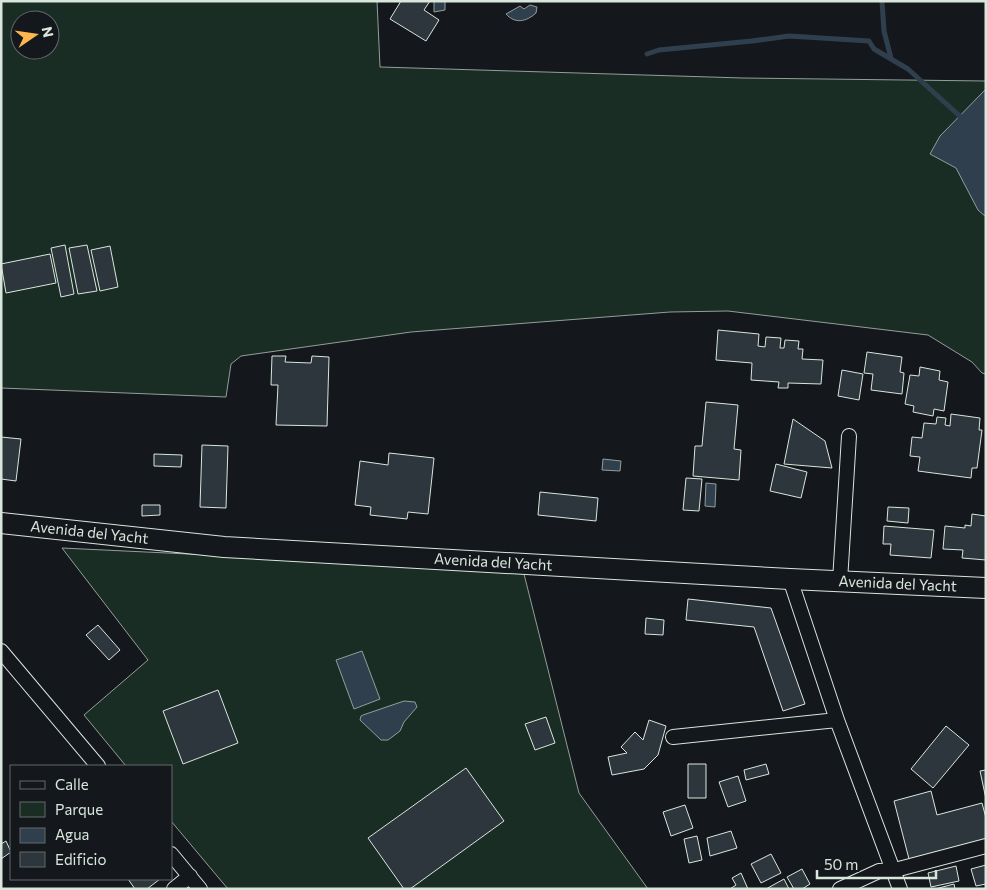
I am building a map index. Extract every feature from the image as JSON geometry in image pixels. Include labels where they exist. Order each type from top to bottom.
[{"type":"street","points":[[840,581],[849,436]]},
{"type":"street","name":"Avenida del Yacht","points":[[1,523],[224,547],[790,579],[986,588]]},
{"type":"street","points":[[790,579],[837,720],[895,870],[900,889]]},
{"type":"street","points":[[1,651],[97,765]]},
{"type":"street","points":[[673,737],[837,720]]},
{"type":"street","points":[[840,889],[879,871],[895,870],[986,846]]},
{"type":"street","points":[[172,855],[200,889]]},
{"type":"street","points":[[174,889],[190,876]]},
{"type":"green space","points":[[1,1],[377,1],[380,67],[743,78],[986,81],[986,374],[982,373],[972,362],[928,335],[728,311],[670,312],[411,332],[241,356],[231,364],[226,397],[1,388]]},
{"type":"green space","points":[[62,548],[523,570],[579,793],[648,889],[228,889],[172,822],[172,765],[125,765],[84,715],[148,660]]},
{"type":"water","points":[[434,1],[445,1],[445,10],[434,12]]},
{"type":"water","points":[[530,5],[537,7],[536,13],[524,20],[513,19],[506,14],[520,6],[524,9]]},
{"type":"water","points":[[985,90],[986,217],[978,210],[956,168],[930,154],[940,136]]},
{"type":"water","points":[[603,459],[621,461],[620,471],[602,470]]},
{"type":"water","points":[[706,483],[716,484],[715,507],[705,506]]},
{"type":"water","points":[[362,651],[380,699],[354,709],[336,660]]},
{"type":"water","points":[[404,701],[415,702],[417,707],[404,722],[400,731],[388,740],[381,740],[360,720],[363,715]]},
{"type":"building","points":[[401,1],[430,1],[424,10],[439,20],[426,41],[390,19]]},
{"type":"building","points":[[65,245],[74,294],[61,297],[51,248]]},
{"type":"building","points":[[87,245],[97,291],[78,294],[69,248]]},
{"type":"building","points":[[110,246],[118,287],[100,291],[91,250]]},
{"type":"building","points":[[50,254],[56,283],[6,293],[1,264]]},
{"type":"building","points":[[718,330],[759,334],[758,346],[765,347],[766,337],[781,338],[780,348],[784,348],[785,340],[799,341],[798,349],[803,349],[802,359],[823,360],[821,384],[788,383],[788,388],[778,388],[779,382],[751,380],[752,363],[716,360]]},
{"type":"building","points":[[867,352],[902,357],[900,372],[904,373],[902,394],[871,390],[873,374],[864,373]]},
{"type":"building","points":[[272,356],[286,356],[285,362],[311,363],[312,356],[329,357],[327,426],[276,425],[278,385],[271,385]]},
{"type":"building","points":[[920,367],[940,371],[939,380],[948,382],[944,411],[934,409],[933,416],[913,412],[914,406],[905,404],[910,375],[919,376]]},
{"type":"building","points":[[842,370],[863,374],[859,400],[838,396]]},
{"type":"building","points":[[706,402],[738,405],[734,449],[741,450],[739,480],[693,476],[695,446],[702,446]]},
{"type":"building","points":[[951,414],[980,418],[979,430],[982,430],[977,468],[972,468],[971,478],[918,471],[920,457],[910,456],[912,437],[922,438],[924,423],[936,424],[937,417],[946,418],[945,425],[950,426]]},
{"type":"building","points":[[793,419],[825,441],[832,468],[784,464]]},
{"type":"building","points":[[1,437],[21,439],[16,481],[1,479]]},
{"type":"building","points":[[202,445],[228,446],[226,508],[200,507]]},
{"type":"building","points":[[389,453],[434,458],[428,514],[408,512],[407,519],[370,515],[371,507],[355,505],[360,461],[388,465]]},
{"type":"building","points":[[154,454],[182,455],[181,467],[154,466]]},
{"type":"building","points":[[776,464],[807,472],[801,498],[770,491]]},
{"type":"building","points":[[686,478],[702,479],[699,511],[683,510]]},
{"type":"building","points":[[540,492],[598,498],[596,521],[538,515]]},
{"type":"building","points":[[142,505],[160,505],[160,515],[142,516]]},
{"type":"building","points":[[888,507],[909,508],[908,523],[887,521]]},
{"type":"building","points":[[972,514],[986,516],[986,560],[962,558],[963,550],[943,549],[945,526],[965,528],[965,525],[971,526]]},
{"type":"building","points":[[884,526],[934,530],[931,558],[890,555],[891,544],[883,544]]},
{"type":"building","points":[[688,599],[771,608],[805,704],[783,711],[754,627],[686,620]]},
{"type":"building","points":[[646,618],[664,620],[663,635],[645,634]]},
{"type":"building","points":[[98,625],[120,650],[109,660],[86,635]]},
{"type":"building","points":[[218,690],[238,743],[183,764],[163,711]]},
{"type":"building","points":[[546,717],[555,743],[535,750],[525,724]]},
{"type":"building","points":[[649,720],[666,726],[658,755],[644,769],[612,775],[608,757],[627,753],[621,747],[635,732],[643,740]]},
{"type":"building","points":[[946,726],[969,745],[933,788],[911,769]]},
{"type":"building","points":[[688,764],[706,764],[706,798],[688,798]]},
{"type":"building","points":[[766,764],[769,774],[746,780],[744,770]]},
{"type":"building","points":[[466,768],[504,821],[410,889],[404,889],[368,838]]},
{"type":"building","points":[[986,770],[986,799],[980,771]]},
{"type":"building","points":[[738,776],[746,801],[728,807],[719,782]]},
{"type":"building","points":[[931,791],[937,815],[982,803],[986,818],[986,839],[909,859],[894,801]]},
{"type":"building","points":[[685,805],[693,828],[671,836],[663,812]]},
{"type":"building","points":[[731,831],[737,848],[710,856],[707,838]]},
{"type":"building","points":[[697,836],[702,860],[689,863],[684,839]]},
{"type":"building","points":[[6,841],[10,853],[1,859],[1,844]]},
{"type":"building","points":[[771,854],[781,873],[761,883],[751,864]]},
{"type":"building","points":[[986,865],[986,884],[976,886],[971,869]]},
{"type":"building","points":[[956,866],[959,881],[931,887],[928,873]]},
{"type":"building","points":[[802,869],[810,884],[802,889],[794,889],[787,877]]},
{"type":"building","points":[[741,873],[748,889],[730,889],[736,885],[732,878]]},
{"type":"building","points":[[784,879],[789,889],[766,889]]},
{"type":"building","points":[[129,880],[159,880],[147,889],[135,889]]},
{"type":"building","points":[[954,884],[955,889],[935,889]]},
{"type":"waterway","points":[[882,1],[884,31],[891,58]]},
{"type":"waterway","points":[[647,54],[659,50],[789,36],[869,41],[874,49],[908,69],[963,119]]}]
